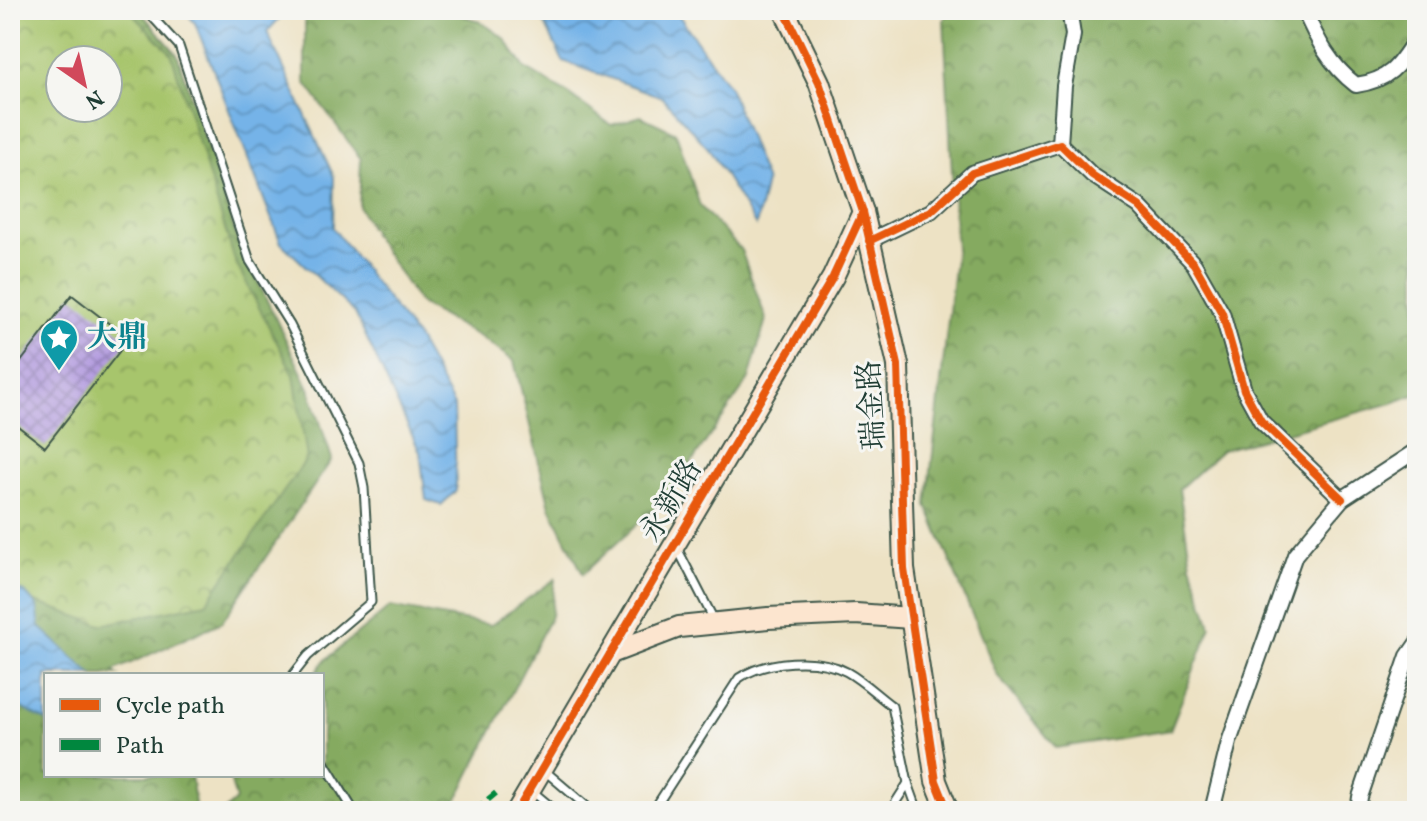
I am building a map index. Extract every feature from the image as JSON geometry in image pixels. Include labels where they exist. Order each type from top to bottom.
[{"type":"street","name":"瑞金路","points":[[784,10],[819,82],[863,212],[898,365],[904,569],[936,781],[948,811]]},
{"type":"street","points":[[1069,10],[1073,35],[1064,86],[1060,144],[1092,175],[1139,206],[1194,264],[1222,313],[1244,390],[1261,421],[1342,499]]},
{"type":"street","points":[[1304,10],[1318,42],[1340,73],[1356,85],[1376,82],[1400,63],[1417,37]]},
{"type":"street","points":[[869,241],[931,211],[972,173],[1060,144]]},
{"type":"street","name":"永新路","points":[[517,811],[833,277],[863,212]]},
{"type":"street","points":[[1212,811],[1229,742],[1295,555],[1342,499],[1417,450]]},
{"type":"street","points":[[611,653],[679,627],[856,614],[911,618]]},
{"type":"street","points":[[1358,811],[1403,671],[1417,643]]},
{"type":"lane","points":[[146,10],[179,46],[250,261],[290,325],[359,463],[364,488],[371,602],[308,656],[295,673]]},
{"type":"lane","points":[[675,544],[716,624]]},
{"type":"lane","points":[[653,811],[739,678],[753,669],[805,661],[845,671],[892,706],[908,783],[918,811]]},
{"type":"lane","points":[[324,762],[354,811]]},
{"type":"lane","points":[[542,769],[592,811]]},
{"type":"lane","points":[[890,811],[908,783]]},
{"type":"lane","points":[[530,789],[556,811]]},
{"type":"green space","points":[[10,10],[139,10],[177,54],[237,238],[309,388],[332,459],[222,622],[113,671],[116,673],[44,673],[44,777],[191,777],[196,811],[10,811],[10,480],[77,149],[65,124],[124,124],[124,44],[44,44],[44,81]]},
{"type":"green space","points":[[10,10],[129,10],[171,53],[235,261],[294,375],[307,458],[206,603],[101,625],[10,593]]},
{"type":"green space","points":[[311,10],[446,10],[481,22],[504,38],[525,68],[611,125],[641,116],[676,133],[700,206],[741,250],[766,319],[749,379],[669,495],[583,574],[550,507],[514,361],[480,337],[420,304],[375,237],[359,207],[361,159],[305,82],[305,18]]},
{"type":"green space","points":[[949,10],[1417,10],[1417,394],[1222,450],[1179,489],[1191,564],[1211,626],[1170,730],[1056,748],[997,675],[927,505],[956,250],[944,20]]},
{"type":"green space","points":[[555,579],[551,616],[451,811],[225,811],[236,800],[230,777],[324,777],[324,673],[316,673],[324,661],[390,607],[491,625]]},
{"type":"water","points":[[184,10],[287,10],[267,32],[334,177],[333,228],[418,339],[454,406],[456,491],[441,505],[426,500],[420,452],[355,313],[281,243],[195,23]]},
{"type":"water","points":[[538,10],[675,10],[729,87],[766,182],[756,226],[708,148],[662,97],[563,61]]},
{"type":"water","points":[[10,588],[25,592],[37,606],[40,627],[90,673],[44,673],[44,720],[10,702]]},
{"type":"building","points":[[72,295],[129,339],[45,447],[10,420],[10,376]]},
{"type":"marked path","points":[[474,811],[496,793]]},
{"type":"cycle path","points":[[784,10],[819,82],[863,212],[898,365],[904,569],[936,781],[948,811]]},
{"type":"cycle path","points":[[869,241],[931,211],[972,173],[1060,144],[1092,175],[1139,206],[1194,264],[1222,313],[1244,390],[1261,421],[1342,499]]},
{"type":"cycle path","points":[[517,811],[833,277],[863,212]]},
{"type":"place","name":"大鼎","points":[[59,372]]}]
